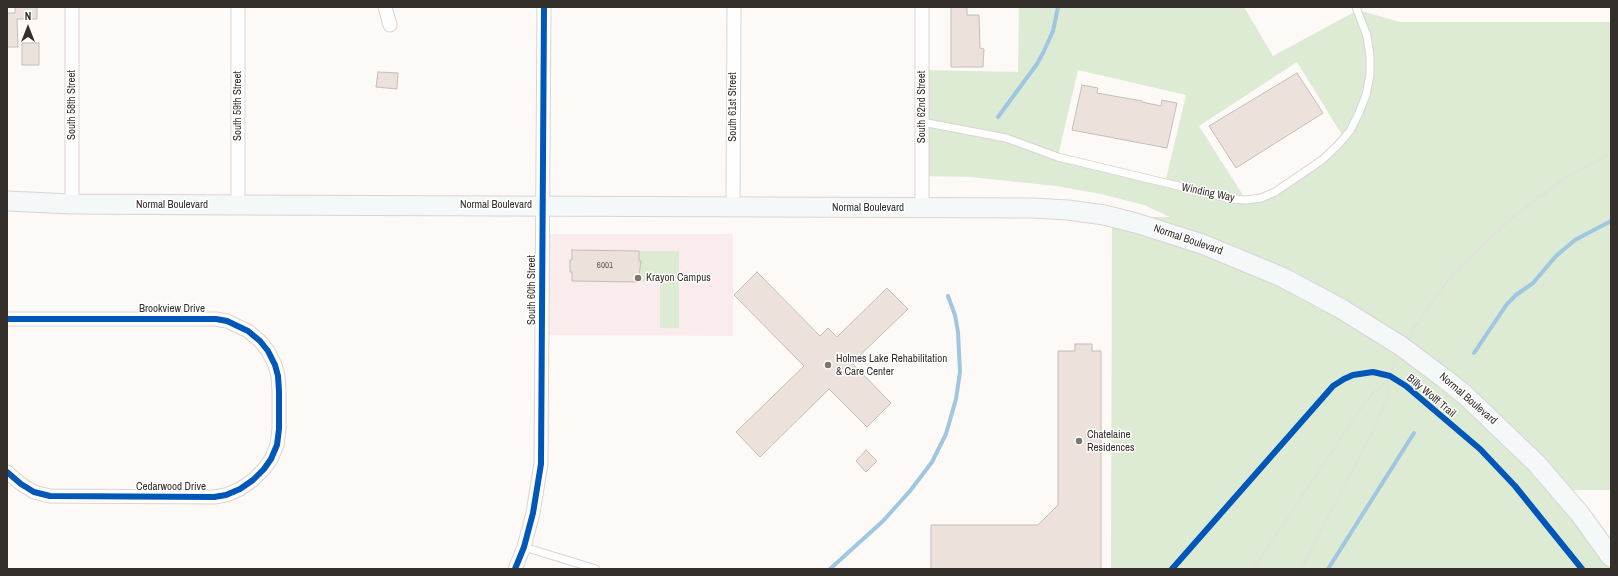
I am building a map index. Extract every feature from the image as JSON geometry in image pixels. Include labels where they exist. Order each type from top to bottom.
[{"type":"main road","name":"Normal Boulevard","points":[[7,201],[72,204],[1052,208],[1086,212],[1136,223],[1215,249],[1282,277],[1340,308],[1401,346],[1445,379],[1512,439],[1537,464],[1570,502],[1611,556]]},
{"type":"street","name":"South 58th Street","points":[[72,7],[72,204]]},
{"type":"street","name":"South 59th Street","points":[[238,7],[238,205]]},
{"type":"street","points":[[385,7],[390,25]]},
{"type":"street","name":"South 60th Street","points":[[515,569],[524,547],[536,498],[541,464],[544,7]]},
{"type":"street","name":"South 61st Street","points":[[733,207],[734,7]]},
{"type":"street","name":"South 62nd Street","points":[[922,7],[922,208]]},
{"type":"street","name":"Brookview Drive","points":[[7,319],[216,319],[227,321],[248,331],[268,351],[275,365],[278,376],[279,407]]},
{"type":"street","name":"Cedarwood Drive","points":[[8,474],[34,492],[50,496],[226,495],[240,489],[253,480],[271,459],[277,445],[279,407]]},
{"type":"lane","name":"Winding Way","points":[[922,122],[1006,138],[1058,156],[1232,199],[1246,200],[1261,198],[1275,192],[1322,160],[1350,131],[1360,113],[1366,95],[1370,75],[1370,55],[1367,36],[1356,7]]},
{"type":"lane","points":[[524,547],[596,569]]},
{"type":"path","points":[[1301,569],[1335,507],[1372,433],[1386,401],[1388,392],[1387,384],[1401,346],[1443,287],[1465,262],[1497,231],[1538,197],[1565,178],[1611,154]]},
{"type":"path","points":[[1253,569],[1363,406],[1375,391],[1387,384]]},
{"type":"shaded area","name":"Krayon Campus","points":[[543,234],[733,234],[733,336],[542,335]]},
{"type":"green space","points":[[1019,7],[1244,7],[1273,56],[1358,10],[1399,22],[1611,22],[1611,490],[1560,490],[1611,557],[1611,569],[1111,569],[1112,217],[1170,217],[1144,205],[1101,194],[1056,186],[971,177],[922,176],[922,70],[1018,72]],"holes":[[[1297,62],[1344,138],[1322,160],[1261,198],[1246,200],[1199,126]],[[1078,70],[1186,95],[1165,183],[1058,156]]]},
{"type":"green space","points":[[639,251],[679,251],[679,328],[660,328],[660,282],[639,282],[641,261],[639,261]]},
{"type":"building","points":[[15,7],[37,7],[37,19],[17,19],[18,47],[7,47],[7,13],[15,13]]},
{"type":"building","points":[[951,7],[967,7],[967,15],[979,15],[980,48],[984,49],[983,67],[951,67]]},
{"type":"building","points":[[22,43],[39,43],[39,65],[22,65]]},
{"type":"building","points":[[378,72],[398,73],[397,89],[376,87]]},
{"type":"building","points":[[1297,73],[1323,113],[1236,168],[1209,126]]},
{"type":"building","points":[[1082,85],[1098,88],[1097,93],[1161,106],[1162,100],[1177,103],[1167,148],[1072,130]]},
{"type":"building","name":"Krayon Campus","points":[[572,250],[639,251],[639,261],[641,261],[638,282],[572,281],[570,260],[572,260]]},
{"type":"building","name":"Holmes Lake Rehabilitation & Care Center","points":[[757,272],[820,336],[828,328],[837,337],[887,288],[908,309],[852,363],[891,403],[867,427],[829,389],[760,457],[736,432],[804,366],[734,295]]},
{"type":"building","name":"Chatelaine Residences","points":[[1075,344],[1092,344],[1092,351],[1101,351],[1101,569],[931,569],[931,525],[1038,525],[1058,505],[1058,351],[1075,351]]},
{"type":"building","points":[[866,450],[877,461],[866,472],[856,461]]},
{"type":"waterway","points":[[998,117],[1037,64],[1053,31],[1058,7]]},
{"type":"waterway","points":[[1474,353],[1507,304],[1516,295],[1533,283],[1556,256],[1575,240],[1611,221]]},
{"type":"waterway","points":[[830,569],[883,521],[910,491],[932,462],[946,434],[956,399],[960,372],[958,332],[955,315],[948,296]]},
{"type":"waterway","points":[[1328,569],[1414,433]]},
{"type":"cycle path","points":[[515,569],[524,547],[533,513],[541,464],[544,7]]},
{"type":"cycle path","points":[[7,319],[216,319],[227,321],[248,331],[260,341],[268,351],[275,365],[278,376],[279,391],[279,429],[277,445],[271,459],[253,480],[240,489],[226,495],[214,497],[50,496],[34,492],[21,484],[7,472]]},
{"type":"cycle path","name":"Billy Wolff Trail","points":[[1172,569],[1333,386],[1353,375],[1373,372],[1390,376],[1406,386],[1480,449],[1515,486],[1582,569]]},
{"type":"place","name":"Krayon Campus","points":[[638,278]]},
{"type":"place","name":"Holmes Lake Rehabilitation & Care Center","points":[[828,365]]},
{"type":"place","name":"Chatelaine Residences","points":[[1079,441]]}]
